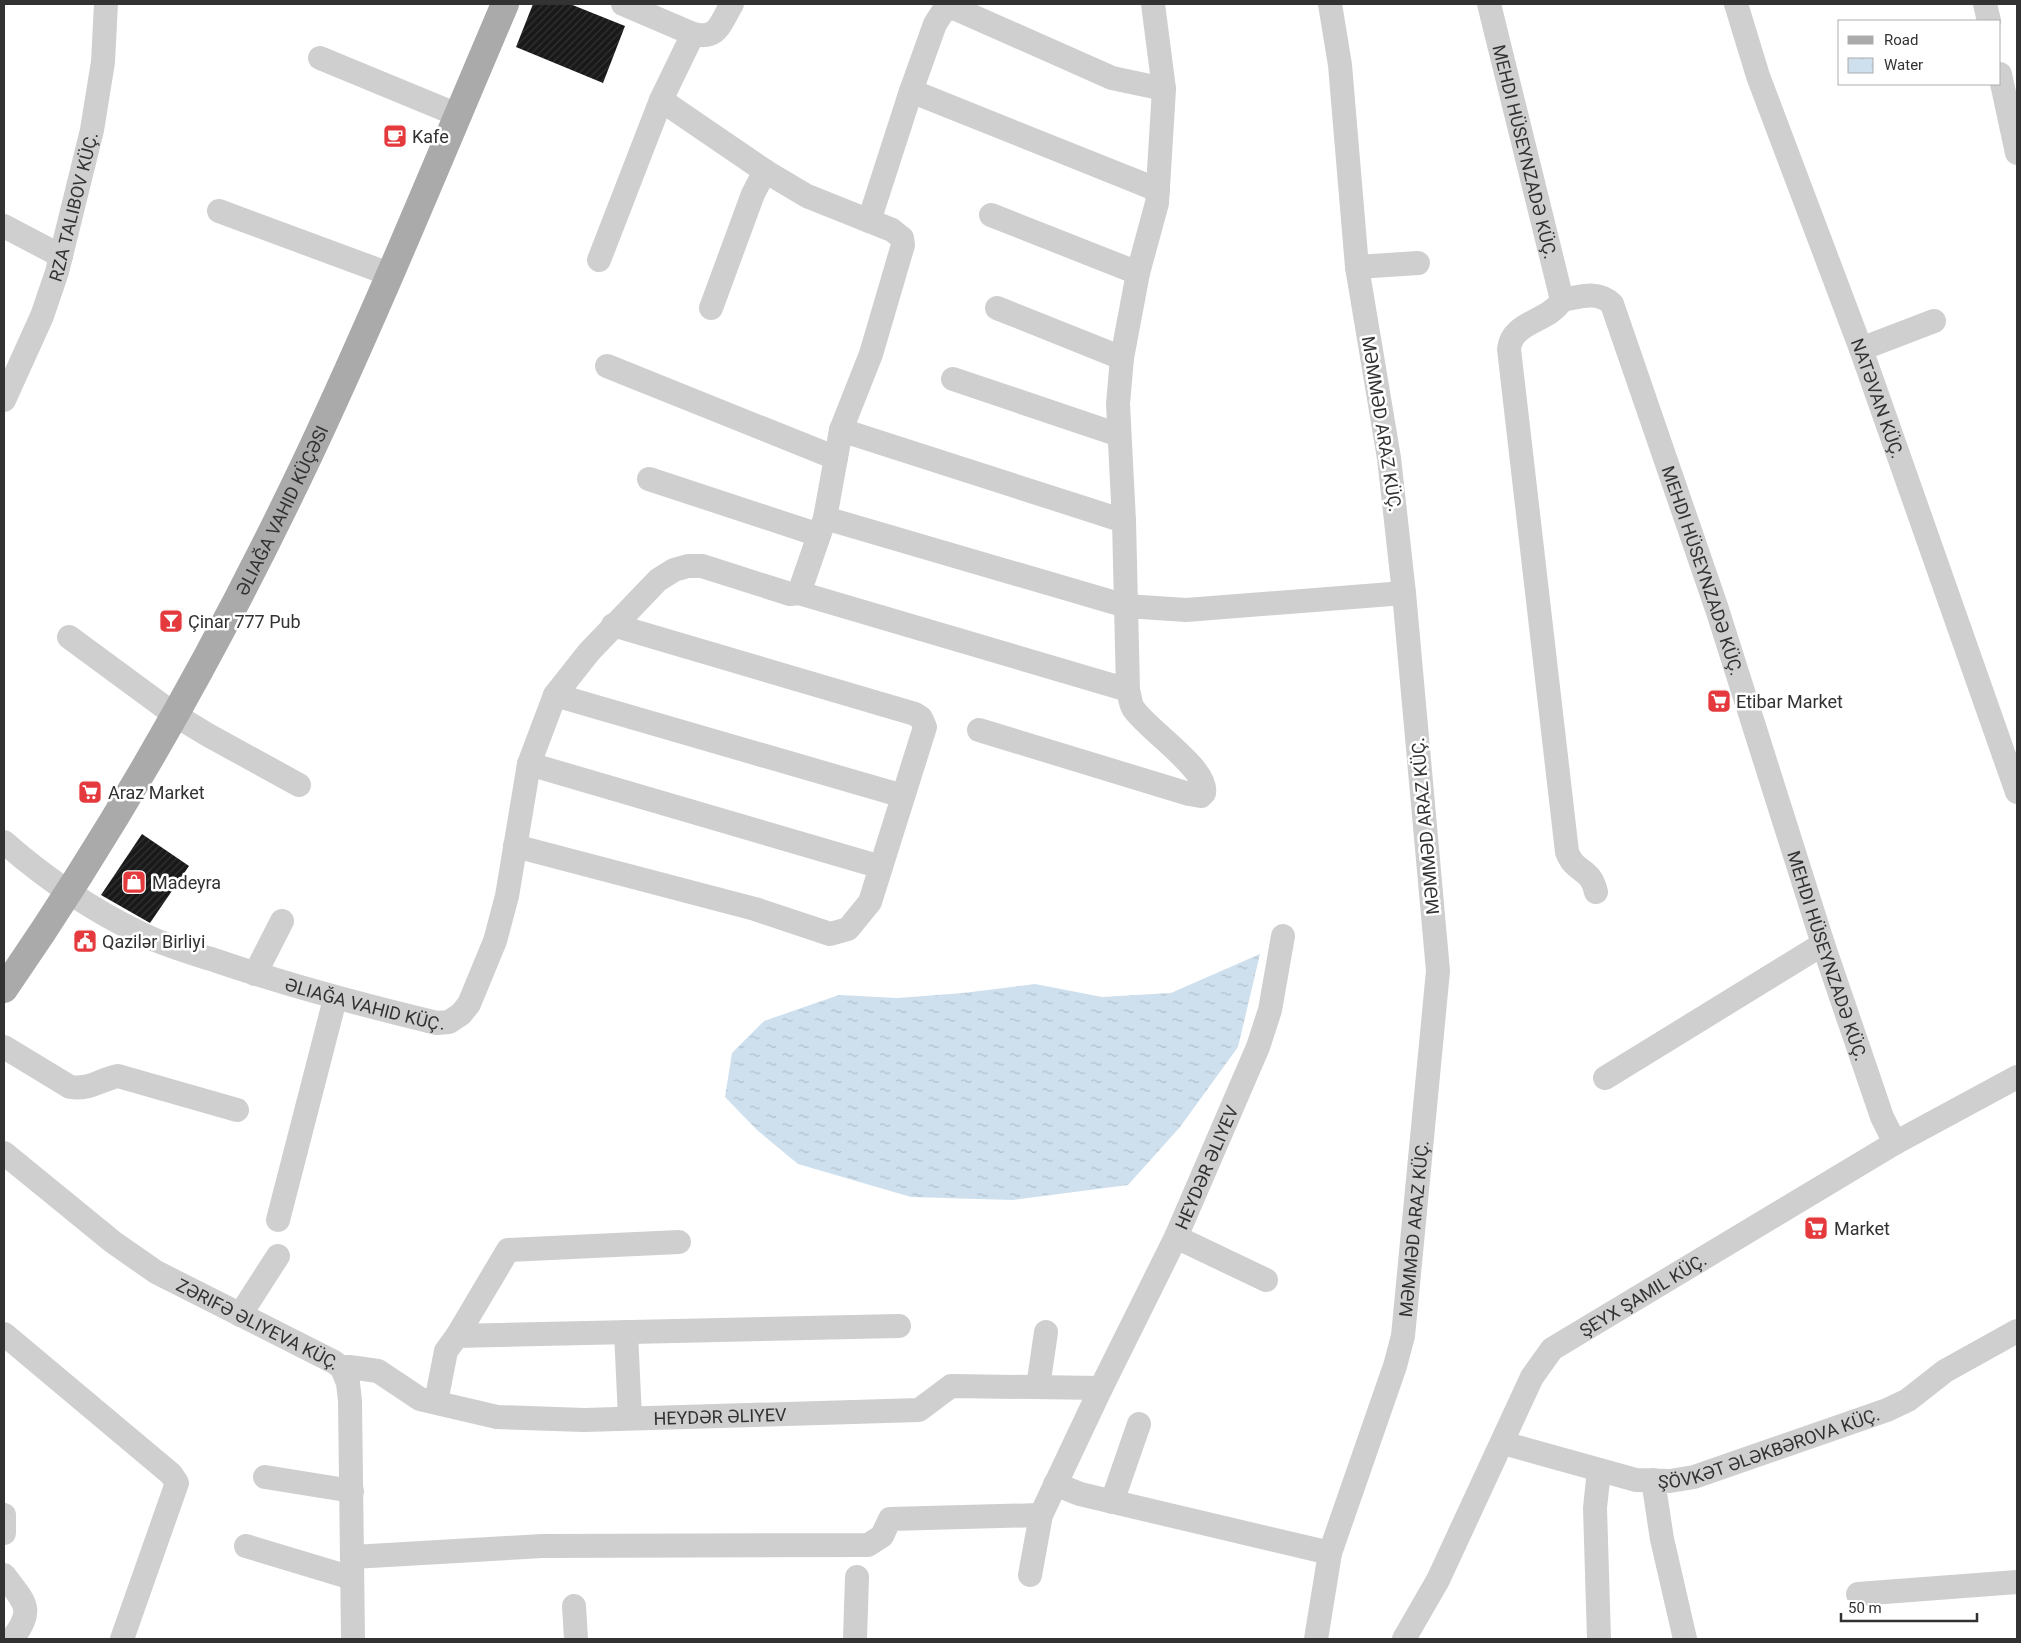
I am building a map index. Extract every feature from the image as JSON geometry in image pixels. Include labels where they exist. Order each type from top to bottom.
[{"type":"main road","name":"ƏLIAĞA VAHID KÜÇƏSI","points":[[4,987],[69,892],[141,776],[285,505],[389,274],[505,4]]},
{"type":"street","points":[[4,400],[42,316],[61,256],[92,130],[103,62],[105,4]]},
{"type":"street","points":[[623,4],[693,34],[705,37],[714,34],[732,4]]},
{"type":"street","points":[[979,730],[1189,794],[1201,796],[1205,790],[1188,761],[1140,718],[1131,706],[1128,690],[1124,521],[1118,404],[1122,358],[1138,273],[1152,229],[1158,190],[1164,89],[1153,4]]},
{"type":"street","name":"MƏMMƏD ARAZ KÜÇ.","points":[[1316,1639],[1330,1553],[1395,1366],[1403,1336],[1438,971],[1390,458],[1357,267],[1340,65],[1330,4]]},
{"type":"street","name":"MEHDI HÜSEYNZADƏ KÜÇ.","points":[[1489,4],[1562,300],[1594,294],[1605,296],[1612,304],[1717,609],[1823,944],[1882,1117],[1895,1143]]},
{"type":"street","name":"NATƏVAN KÜÇ.","points":[[1736,4],[1758,76],[1861,349],[2017,792]]},
{"type":"street","points":[[1985,4],[1989,20]]},
{"type":"street","points":[[869,221],[911,91],[935,24],[944,10],[954,8],[1112,78],[1164,89]]},
{"type":"street","points":[[599,260],[661,100],[693,34]]},
{"type":"street","points":[[320,58],[458,115]]},
{"type":"street","points":[[2001,79],[2017,153]]},
{"type":"street","points":[[911,91],[1158,190]]},
{"type":"street","points":[[661,100],[807,196],[892,230],[902,238],[903,245],[871,354],[842,430],[822,526],[798,593]]},
{"type":"street","points":[[711,308],[753,194],[765,170]]},
{"type":"street","points":[[219,211],[389,274]]},
{"type":"street","points":[[991,215],[1138,273]]},
{"type":"street","points":[[4,226],[61,256]]},
{"type":"street","points":[[1357,267],[1418,263]]},
{"type":"street","points":[[1562,300],[1557,308],[1548,315],[1514,333],[1509,349],[1567,852],[1571,862],[1593,879],[1596,892]]},
{"type":"street","points":[[997,308],[1122,358]]},
{"type":"street","points":[[1861,349],[1934,321]]},
{"type":"street","points":[[607,366],[836,458]]},
{"type":"street","points":[[953,379],[1119,434]]},
{"type":"street","points":[[842,430],[1124,521]]},
{"type":"street","points":[[649,479],[1126,606],[1186,610],[1404,593]]},
{"type":"street","name":"ƏLIAĞA VAHID KÜÇ.","points":[[4,842],[34,868],[69,892],[143,934],[255,974],[335,999],[437,1023],[449,1022],[461,1014],[469,1004],[494,941],[507,896],[529,764],[555,695],[570,673],[621,617],[658,580],[674,570],[688,566],[702,566],[790,594],[798,593],[1128,690]]},
{"type":"street","points":[[515,846],[755,909],[830,934],[848,929],[870,902],[924,727],[921,718],[915,714],[621,617]]},
{"type":"street","points":[[69,637],[175,715],[300,785]]},
{"type":"street","points":[[555,695],[903,796]]},
{"type":"street","points":[[529,764],[881,867]]},
{"type":"street","points":[[255,974],[282,921]]},
{"type":"street","name":"HEYDƏR ƏLIYEV","points":[[1030,1575],[1041,1515],[1101,1388],[1176,1238],[1258,1047],[1270,1010],[1283,936]]},
{"type":"street","points":[[1605,1078],[1823,944]]},
{"type":"street","points":[[278,1220],[335,999]]},
{"type":"street","points":[[4,1047],[70,1087],[82,1089],[104,1079],[118,1076],[237,1110]]},
{"type":"street","name":"ŞEYX ŞAMIL KÜÇ.","points":[[1404,1639],[1438,1580],[1532,1377],[1552,1349],[1895,1143],[2017,1077]]},
{"type":"street","name":"ZƏRIFƏ ƏLIYEVA KÜÇ.","points":[[4,1153],[134,1258],[156,1272],[324,1355],[342,1368],[348,1383],[350,1401],[353,1639]]},
{"type":"street","points":[[1176,1238],[1266,1280]]},
{"type":"street","points":[[436,1402],[446,1351],[457,1336],[508,1250],[679,1242]]},
{"type":"street","points":[[240,1315],[278,1256]]},
{"type":"street","points":[[457,1336],[899,1326]]},
{"type":"street","name":"ŞÖVKƏT ƏLƏKBƏROVA KÜÇ.","points":[[1503,1443],[1636,1480],[1670,1481],[1694,1478],[1887,1410],[1908,1400],[1945,1370],[2017,1331]]},
{"type":"street","points":[[626,1332],[630,1418]]},
{"type":"street","points":[[1038,1387],[1046,1332]]},
{"type":"street","points":[[4,1334],[171,1474],[177,1483],[122,1639]]},
{"type":"street","name":"HEYDƏR ƏLIYEV","points":[[342,1368],[350,1366],[378,1371],[420,1399],[497,1417],[630,1418],[920,1410],[951,1386],[1101,1388]]},
{"type":"street","points":[[1112,1502],[1139,1424]]},
{"type":"street","points":[[1599,1470],[1595,1508],[1600,1639]]},
{"type":"street","points":[[266,1478],[352,1491]]},
{"type":"street","points":[[1653,1480],[1662,1539],[1686,1639]]},
{"type":"street","points":[[1055,1484],[1080,1494],[1330,1553]]},
{"type":"street","points":[[246,1546],[353,1568],[542,1546],[868,1545],[882,1536],[890,1519],[1041,1515]]},
{"type":"street","points":[[4,1516],[4,1533]]},
{"type":"street","points":[[4,1575],[23,1600],[27,1614],[24,1624],[12,1639]]},
{"type":"street","points":[[855,1639],[856,1577]]},
{"type":"street","points":[[1858,1594],[2017,1582]]},
{"type":"street","points":[[574,1606],[576,1639]]},
{"type":"water","points":[[1260,954],[1238,1047],[1180,1127],[1128,1185],[1012,1200],[911,1197],[798,1164],[757,1130],[725,1097],[732,1053],[764,1021],[839,995],[898,998],[963,993],[1035,984],[1102,997],[1171,993]]},
{"type":"building","points":[[533,4],[570,4],[625,26],[603,83],[516,47]]},
{"type":"building","points":[[142,834],[189,866],[150,923],[101,895]]},
{"type":"place","name":"Kafe","points":[[395,136]]},
{"type":"place","name":"Çinar 777 Pub","points":[[171,621]]},
{"type":"place","name":"Etibar Market","points":[[1719,701]]},
{"type":"place","name":"Araz Market","points":[[90,792]]},
{"type":"place","name":"Madeyra","points":[[134,882]]},
{"type":"place","name":"Qazilər Birliyi","points":[[85,941]]},
{"type":"place","name":"Market","points":[[1816,1228]]}]
